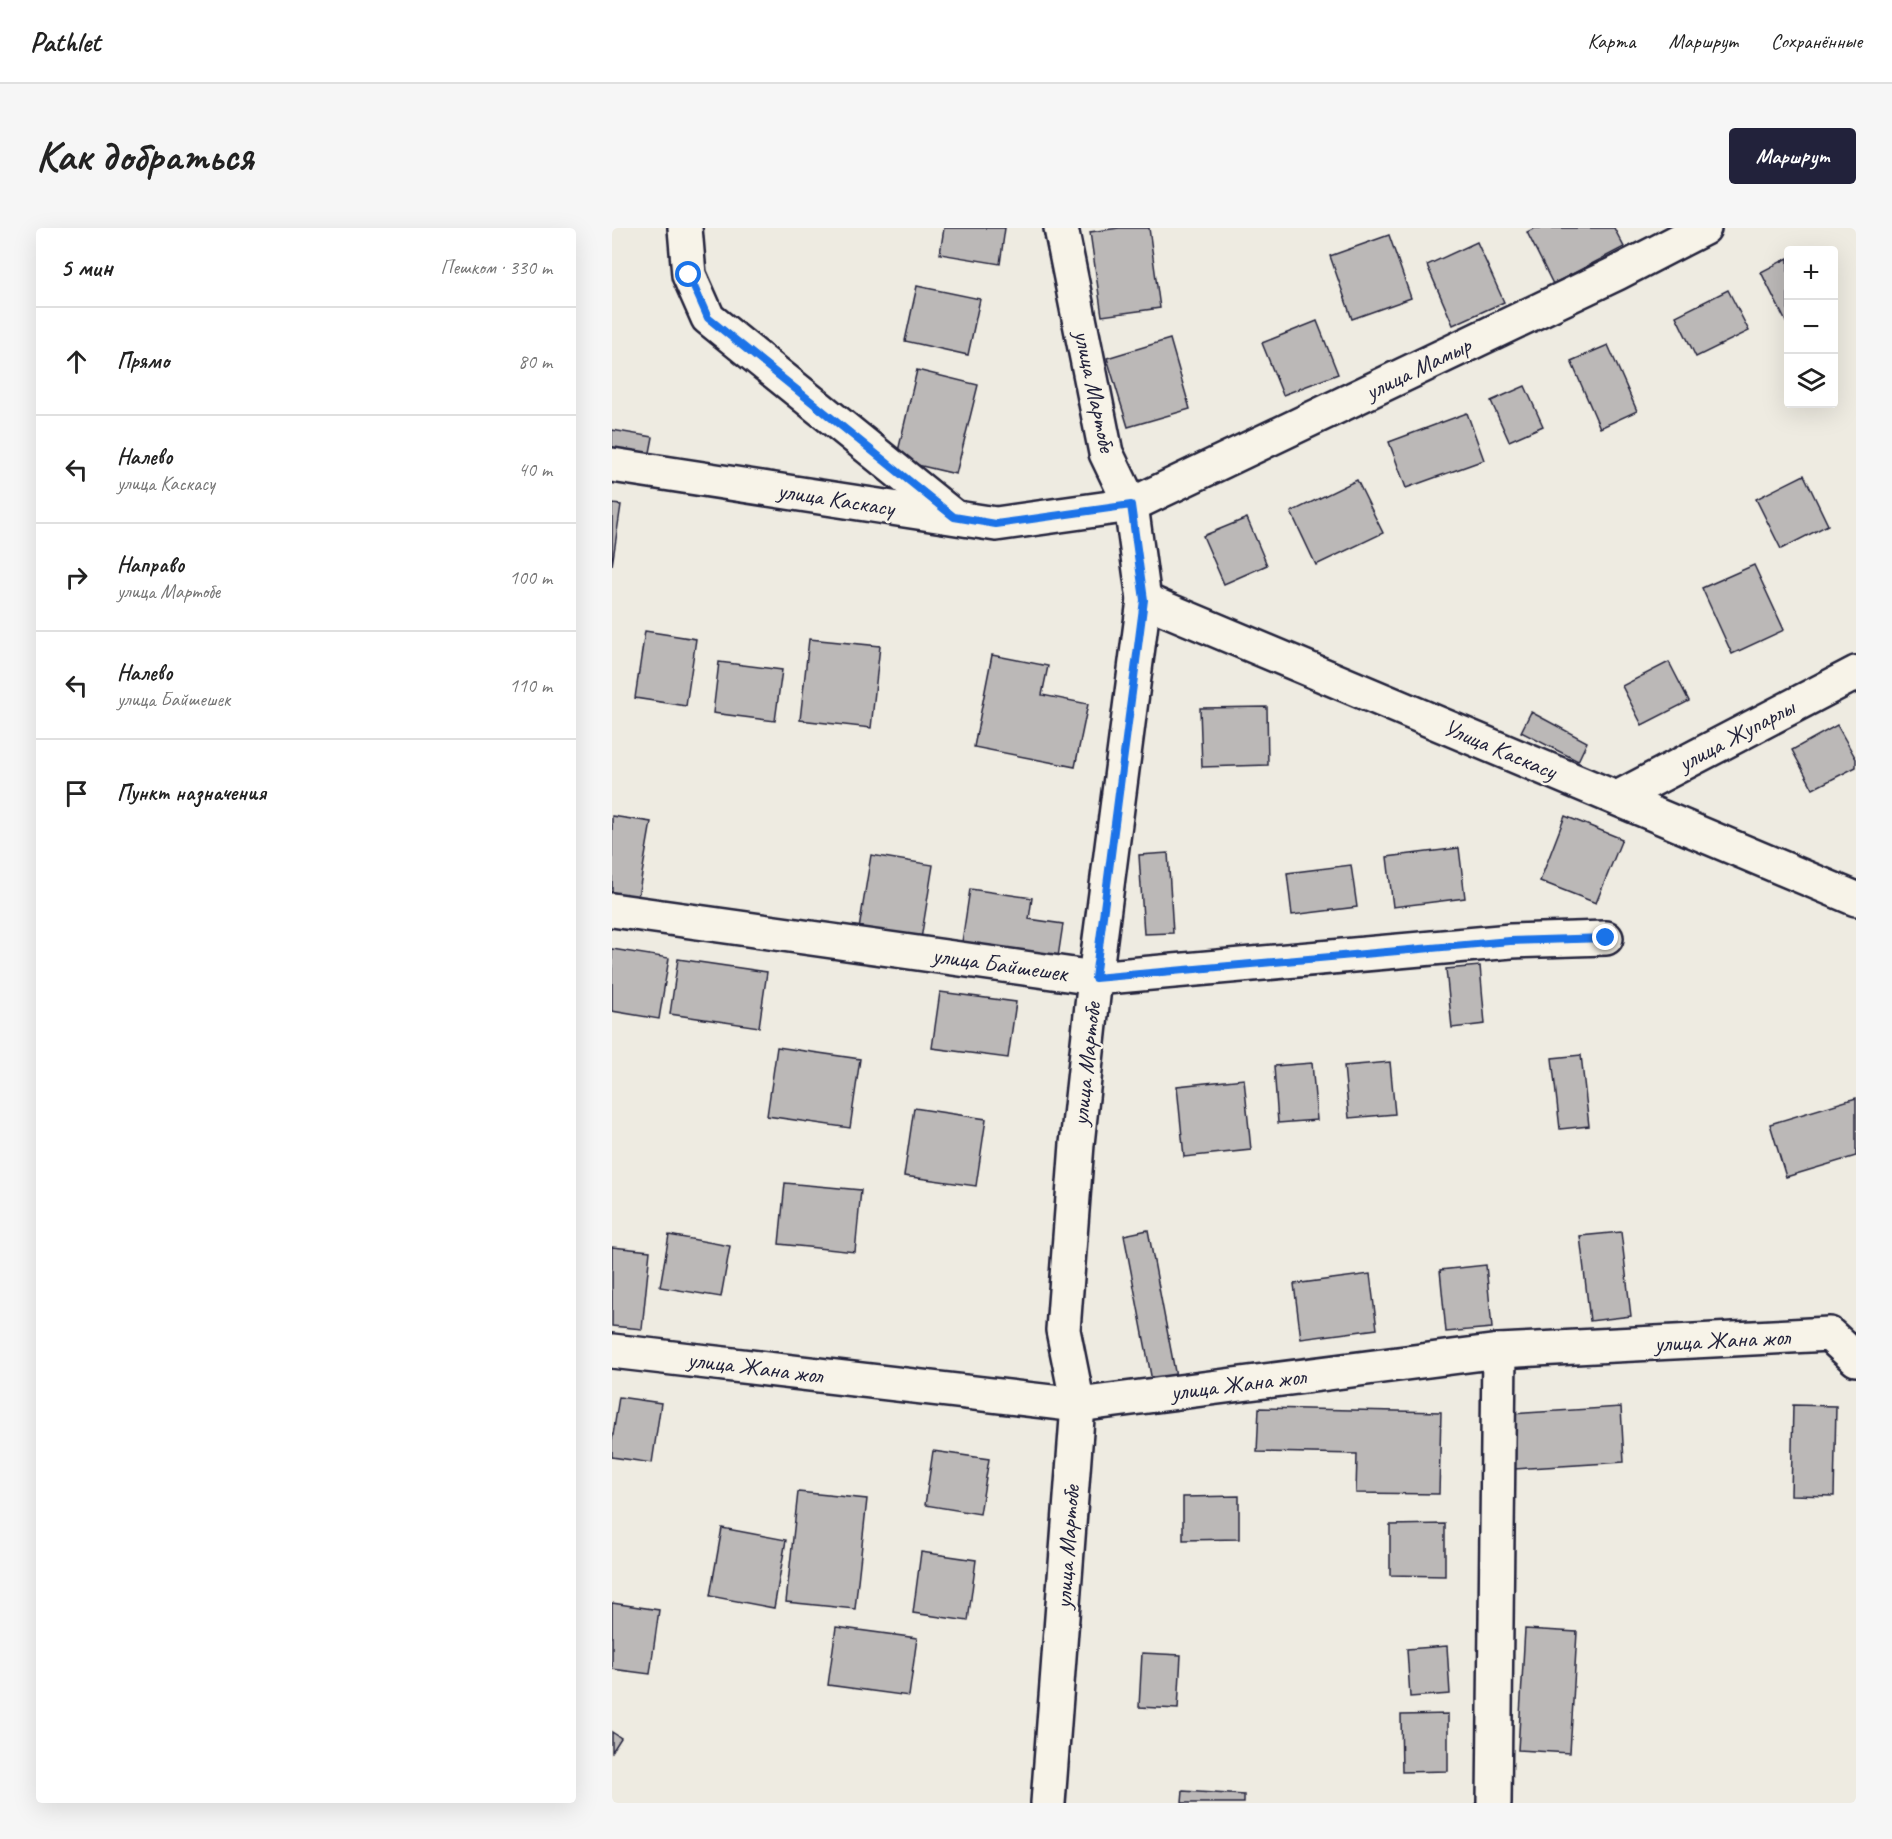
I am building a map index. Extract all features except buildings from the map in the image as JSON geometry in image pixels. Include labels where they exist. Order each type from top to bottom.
[{"type":"street","points":[[685,228],[689,275],[708,318],[954,517]]},
{"type":"street","name":"улица Мартобе","points":[[1048,1803],[1078,1405],[1063,1330],[1077,1144],[1095,978],[1144,600],[1131,505],[1106,453],[1061,228]]},
{"type":"street","name":"улица Мамыр","points":[[1131,505],[1617,273],[1704,228]]},
{"type":"street","name":"улица Каскасу","points":[[612,465],[996,524],[1131,505]]},
{"type":"street","name":"Улица Каскасу","points":[[1144,600],[1856,899]]},
{"type":"street","name":"улица Жупарлы","points":[[1617,798],[1856,673]]},
{"type":"street","name":"улица Байшешек","points":[[612,910],[1095,978],[1510,941],[1606,938]]},
{"type":"street","name":"улица Жана жол","points":[[612,1351],[1078,1405],[1499,1351],[1829,1335],[1856,1359]]},
{"type":"street","points":[[1494,1803],[1499,1351]]},
{"type":"route","points":[[689,275],[708,318],[954,517],[996,524],[1131,505],[1144,600],[1095,978],[1510,941],[1606,938]]}]
